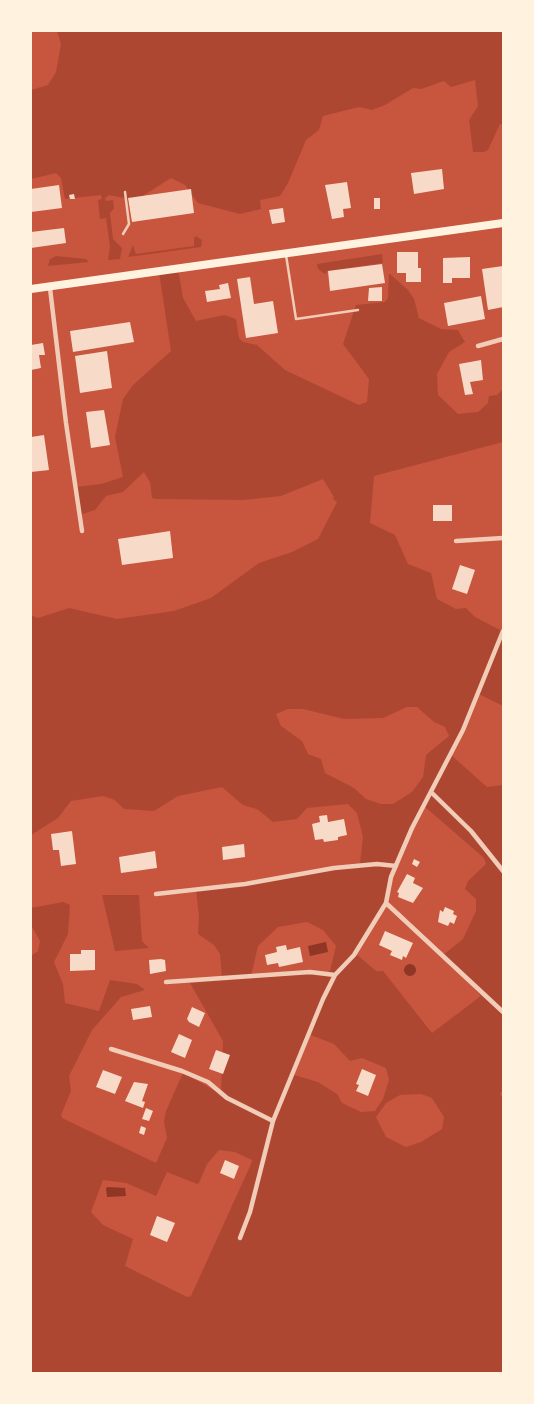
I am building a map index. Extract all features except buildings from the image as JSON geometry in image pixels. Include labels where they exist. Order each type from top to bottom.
[{"type":"main road","points":[[31,289],[50,288],[503,223]]},
{"type":"street","points":[[50,288],[66,423],[82,531]]},
{"type":"street","points":[[478,346],[503,339]]},
{"type":"street","points":[[456,541],[503,538]]},
{"type":"street","points":[[240,1238],[250,1212],[273,1121],[323,999],[336,975],[354,955],[386,903],[396,866],[412,828],[432,793],[463,730],[503,631]]},
{"type":"street","points":[[432,793],[471,831],[503,871]]},
{"type":"street","points":[[156,894],[245,884],[334,868],[377,864],[396,866]]},
{"type":"street","points":[[386,903],[503,1012]]},
{"type":"street","points":[[166,982],[310,972],[336,975]]},
{"type":"street","points":[[111,1049],[182,1071],[208,1082],[228,1099],[273,1121]]},
{"type":"lane","points":[[123,234],[129,224],[125,192]]},
{"type":"lane","points":[[286,254],[296,319],[358,310]]},
{"type":"shaded area","points":[[57,31],[503,31],[503,125],[500,124],[488,150],[473,152],[469,120],[478,106],[475,80],[451,87],[444,81],[421,89],[413,88],[385,105],[372,110],[359,107],[323,116],[319,130],[306,140],[288,183],[280,196],[260,200],[261,209],[240,214],[198,203],[185,185],[171,178],[130,204],[124,198],[109,195],[105,198],[106,201],[113,200],[114,208],[110,213],[113,239],[122,248],[120,259],[108,260],[110,246],[106,218],[100,219],[98,200],[102,199],[101,195],[65,199],[61,178],[56,173],[31,179],[31,90],[48,85],[56,72],[61,44]]},
{"type":"shaded area","points":[[196,236],[202,240],[201,247],[128,257],[133,245],[136,254],[194,246],[194,238]]},
{"type":"shaded area","points":[[382,254],[383,263],[327,271],[325,274],[318,269],[317,264]]},
{"type":"shaded area","points":[[56,256],[86,259],[89,262],[48,266],[50,259]]},
{"type":"shaded area","points":[[178,269],[183,298],[196,321],[224,315],[236,319],[239,338],[243,342],[257,345],[285,370],[359,405],[367,402],[369,379],[343,344],[356,305],[385,302],[388,298],[390,274],[408,290],[414,299],[419,318],[441,329],[458,330],[465,342],[449,352],[437,374],[438,395],[458,414],[478,412],[488,403],[489,396],[497,395],[503,389],[503,442],[374,476],[370,523],[395,535],[408,564],[431,573],[437,599],[456,609],[466,608],[475,617],[498,629],[501,630],[503,627],[503,706],[479,694],[450,754],[487,787],[503,785],[503,1090],[500,1094],[503,1098],[503,1373],[31,1373],[31,956],[38,951],[40,941],[31,925],[31,908],[63,902],[70,905],[68,934],[54,962],[63,984],[65,1003],[99,1011],[110,980],[137,984],[145,990],[121,997],[92,1030],[69,1076],[71,1091],[61,1115],[62,1118],[156,1163],[167,1138],[164,1122],[166,1111],[182,1075],[184,1073],[217,1092],[221,1092],[223,1041],[190,983],[222,979],[220,954],[214,945],[198,934],[199,917],[196,889],[360,864],[363,837],[357,813],[348,804],[307,808],[297,819],[273,822],[257,809],[243,805],[222,787],[178,796],[154,811],[124,809],[115,800],[103,796],[71,801],[58,818],[31,835],[31,615],[38,618],[69,608],[117,619],[174,611],[211,598],[259,563],[292,552],[318,539],[337,502],[333,499],[334,497],[323,479],[281,496],[243,500],[156,499],[152,498],[150,482],[144,472],[123,492],[106,496],[95,510],[79,515],[75,487],[101,484],[123,477],[115,437],[123,399],[133,385],[171,351],[159,272]],"holes":[[[407,707],[417,707],[434,722],[445,727],[449,736],[426,755],[423,777],[412,792],[393,804],[381,804],[366,799],[354,788],[325,773],[321,759],[308,754],[302,741],[281,726],[276,714],[288,709],[303,709],[344,719],[383,718]],[[424,806],[484,858],[486,864],[468,881],[465,889],[476,899],[476,911],[463,939],[443,955],[481,996],[432,1033],[383,971],[376,971],[355,953],[383,905],[389,879]],[[307,922],[323,930],[336,946],[330,971],[326,973],[303,971],[273,977],[251,976],[258,946],[278,927]],[[308,1034],[334,1044],[350,1061],[362,1058],[386,1068],[389,1080],[383,1099],[375,1111],[361,1112],[342,1103],[337,1094],[318,1082],[294,1075]],[[421,1094],[432,1098],[444,1117],[442,1129],[421,1142],[406,1147],[386,1137],[376,1117],[386,1103],[400,1095]],[[219,1150],[235,1152],[252,1160],[191,1296],[187,1297],[125,1266],[133,1239],[103,1225],[91,1212],[103,1180],[126,1183],[156,1196],[167,1172],[197,1184],[207,1164]]]},
{"type":"shaded area","points":[[102,895],[139,895],[142,941],[149,948],[115,951]]},
{"type":"shaded area","points":[[326,942],[328,952],[310,956],[308,946]]},
{"type":"shaded area","points":[[408,964],[412,964],[416,970],[412,976],[408,976],[404,972],[404,968]]},
{"type":"shaded area","points":[[106,1188],[125,1188],[126,1196],[107,1197]]}]
